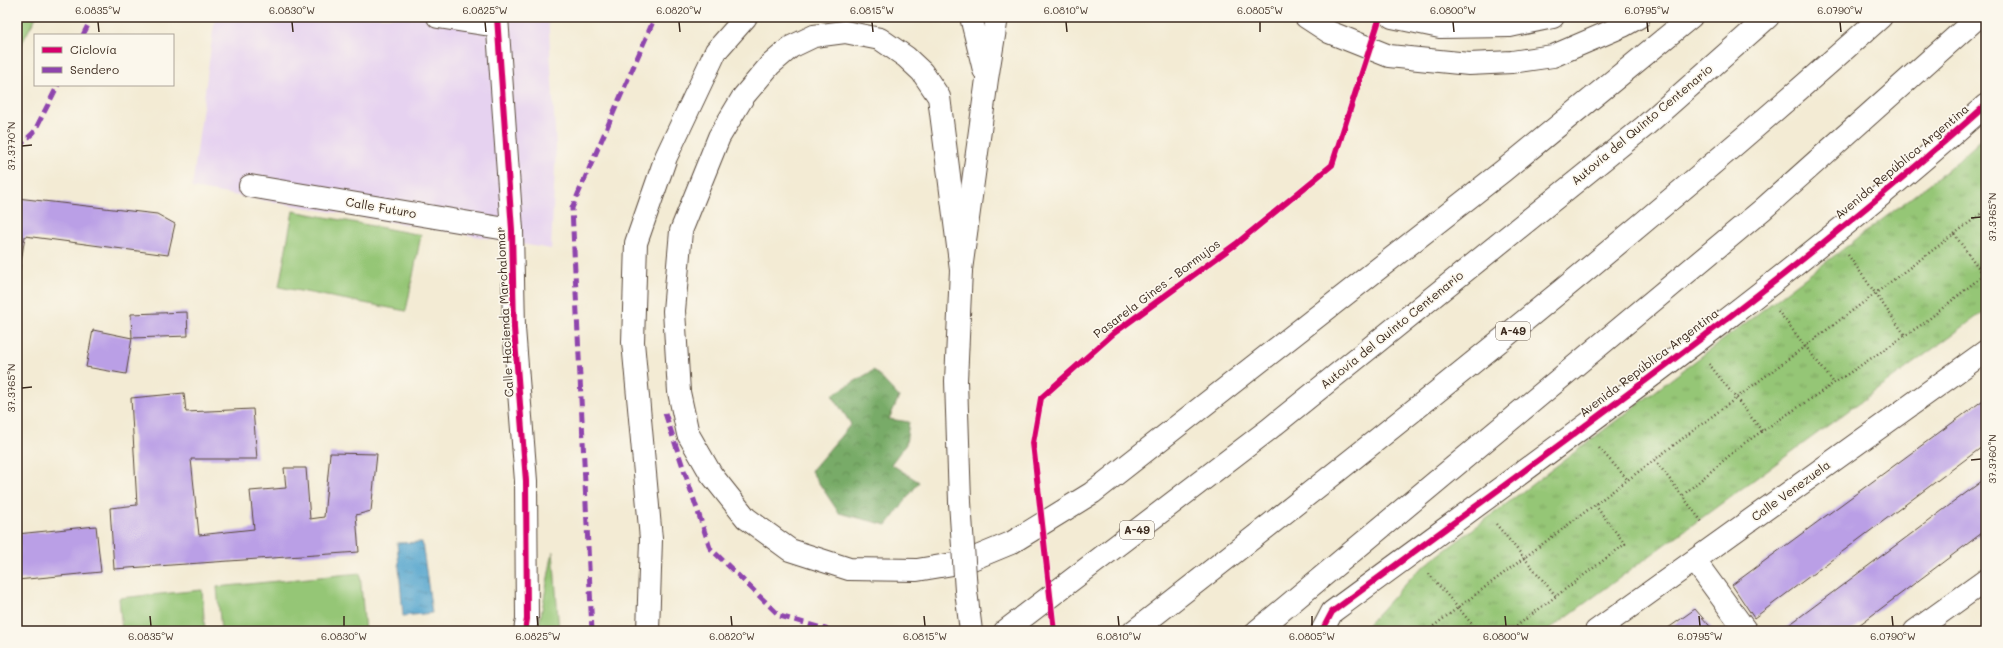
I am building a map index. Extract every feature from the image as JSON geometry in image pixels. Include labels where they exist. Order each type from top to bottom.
[{"type":"main road","points":[[438,17],[497,22]]},
{"type":"main road","points":[[648,631],[651,539],[633,342],[636,243],[666,157],[716,51],[746,17]]},
{"type":"main road","points":[[972,17],[986,79]]},
{"type":"main road","points":[[971,631],[966,591],[960,502],[956,381],[961,270],[986,79],[997,17]]},
{"type":"main road","points":[[1306,17],[1329,32],[1390,56],[1469,64],[1512,62],[1553,56],[1623,26],[1639,17]]},
{"type":"main road","points":[[1392,17],[1440,27],[1510,26],[1553,17]]},
{"type":"main road","points":[[961,270],[939,97],[922,72],[906,57],[880,38],[845,32],[809,39],[791,47],[770,65],[743,97],[720,137],[681,231],[674,311],[679,392],[688,434],[711,474],[746,518],[790,550],[849,569],[917,570],[965,562],[1011,543],[1092,494],[1503,171],[1691,17]]},
{"type":"main road","name":"Autovía del Quinto Centenario","points":[[1005,631],[1274,425],[1645,126],[1768,17]]},
{"type":"main road","name":"A-49","points":[[1134,631],[1307,496],[1500,342],[1780,108],[1881,17]]},
{"type":"main road","points":[[1257,631],[1762,210],[1978,17]]},
{"type":"main road","name":"Calle Hacienda Marchalomar","points":[[497,22],[512,230],[514,328],[526,481],[527,620],[525,631]]},
{"type":"main road","name":"Avenida República Argentina","points":[[1322,631],[1332,612],[1693,345],[1915,168],[1986,105]]},
{"type":"main road","name":"Calle Futuro","points":[[250,186],[512,230]]},
{"type":"main road","name":"Calle Venezuela","points":[[1596,631],[1986,351]]},
{"type":"main road","points":[[1695,561],[1746,631]]},
{"type":"main road","points":[[1915,631],[1985,582]]},
{"type":"path","points":[[1427,631],[1986,210]]},
{"type":"path","points":[[1832,234],[1905,335]]},
{"type":"path","points":[[1954,234],[1985,274],[1986,278]]},
{"type":"path","points":[[1683,495],[1743,444],[1924,323],[1985,274]]},
{"type":"path","points":[[1762,290],[1834,383]]},
{"type":"path","points":[[1693,345],[1762,431]]},
{"type":"path","points":[[1581,428],[1628,480]]},
{"type":"path","points":[[1655,460],[1683,495],[1718,544]]},
{"type":"path","points":[[1479,503],[1556,596]]},
{"type":"path","points":[[1510,631],[1625,544],[1595,505]]},
{"type":"path","points":[[1412,553],[1478,631]]},
{"type":"shaded area","points":[[215,17],[548,17],[556,147],[551,249],[192,188]]},
{"type":"green space","points":[[17,17],[36,17],[17,52]]},
{"type":"green space","points":[[1986,135],[1986,310],[1547,631],[1362,631],[1415,573],[1949,169]]},
{"type":"green space","points":[[293,211],[421,235],[406,311],[279,287]]},
{"type":"green space","points":[[874,370],[899,397],[889,419],[909,422],[906,444],[891,464],[919,482],[887,525],[839,513],[811,471],[851,424],[832,395]]},
{"type":"green space","points":[[553,551],[559,631],[538,631]]},
{"type":"green space","points":[[360,573],[365,631],[221,631],[217,587]]},
{"type":"green space","points":[[202,590],[205,631],[122,631],[119,598]]},
{"type":"water","points":[[422,542],[432,613],[403,616],[397,543]]},
{"type":"building","points":[[17,198],[157,214],[175,224],[168,255],[25,236],[17,289]]},
{"type":"building","points":[[187,312],[188,336],[132,338],[131,314]]},
{"type":"building","points":[[93,330],[132,338],[126,374],[86,367]]},
{"type":"building","points":[[184,393],[186,412],[253,409],[257,459],[191,459],[199,535],[254,529],[250,491],[286,488],[284,468],[306,468],[310,519],[324,517],[330,453],[377,454],[371,511],[356,515],[359,552],[114,569],[110,508],[137,505],[131,398]]},
{"type":"building","points":[[1986,398],[1986,444],[1754,618],[1732,585]]},
{"type":"building","points":[[1986,478],[1986,530],[1851,631],[1781,631]]},
{"type":"building","points":[[96,526],[101,572],[17,580],[17,534]]},
{"type":"building","points":[[1695,609],[1714,631],[1664,631]]},
{"type":"marked path","points":[[84,34],[92,17]]},
{"type":"marked path","points":[[592,631],[572,208],[655,17]]},
{"type":"marked path","points":[[17,148],[34,132],[57,86]]},
{"type":"marked path","points":[[665,413],[710,548],[780,616],[832,631]]},
{"type":"cycle path","points":[[497,17],[512,230],[514,328],[526,481],[527,619],[525,631]]},
{"type":"cycle path","name":"Pasarela Gines - Bormujos","points":[[1054,631],[1033,443],[1041,398],[1114,333],[1236,244],[1332,165],[1380,17]]},
{"type":"cycle path","points":[[1322,631],[1332,612],[1582,428],[1747,303],[1908,173],[1986,105]]}]
